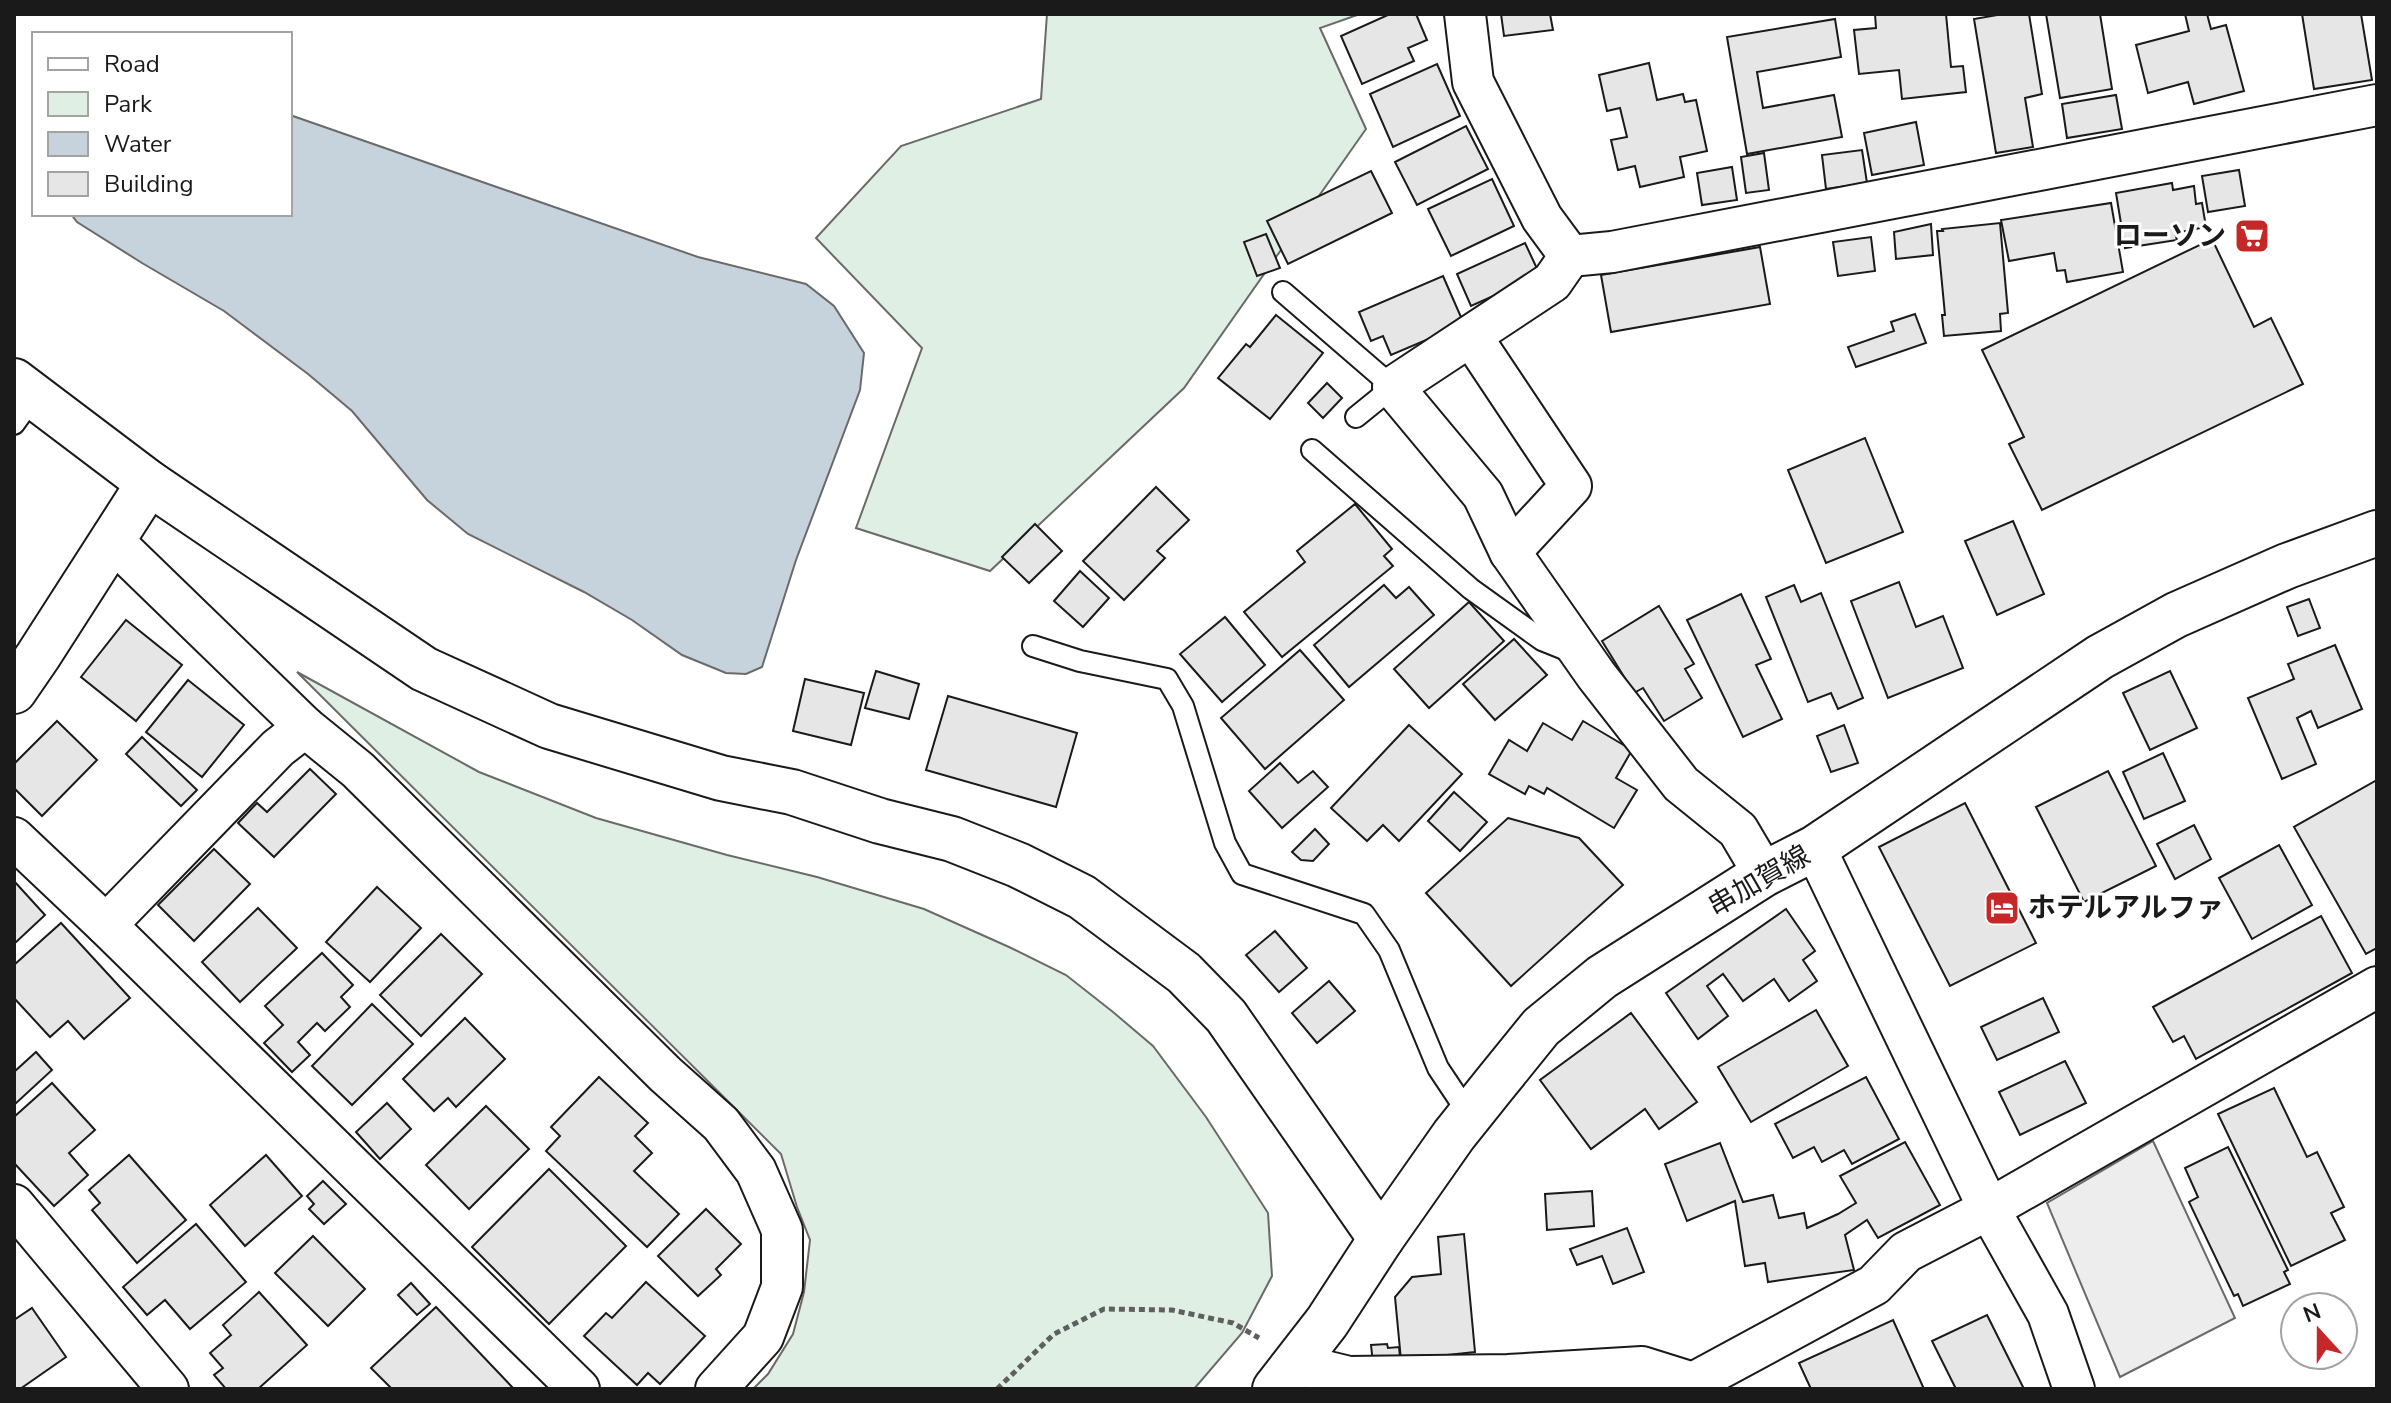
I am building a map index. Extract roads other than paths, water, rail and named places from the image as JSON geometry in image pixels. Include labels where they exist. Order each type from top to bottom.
[{"type":"street","points":[[1465,14],[1473,82],[1542,218],[1570,256]]},
{"type":"street","points":[[1764,874],[1738,830],[1681,784],[1510,552],[1483,495],[1393,387],[1552,282],[1570,256],[1612,252],[2377,105]]},
{"type":"street","points":[[1471,336],[1571,486],[1510,552]]},
{"type":"street","points":[[21,400],[424,669],[549,726],[721,778],[792,792],[880,821],[952,839],[1018,865],[1082,897],[1184,973],[1226,1016],[1381,1239]]},
{"type":"street","points":[[14,691],[149,483]]},
{"type":"street","name":"串加賀線","points":[[1285,1376],[1354,1284],[1381,1239],[1470,1116],[1541,1027],[1602,977],[1764,874],[1815,848],[2100,657],[2190,609],[2287,566],[2377,533]]},
{"type":"street","points":[[113,541],[305,727],[358,770],[665,1074],[721,1124],[756,1171],[782,1230],[782,1287],[763,1337],[716,1389]]},
{"type":"street","points":[[106,925],[278,748],[305,727]]},
{"type":"street","points":[[14,838],[579,1389]]},
{"type":"street","points":[[1815,848],[1989,1209],[2048,1314],[2074,1389]]},
{"type":"street","points":[[1285,1376],[1508,1375],[1642,1367],[1690,1386],[1874,1285],[1906,1252],[1989,1209],[2377,987]]},
{"type":"street","points":[[14,1205],[168,1389]]},
{"type":"lane","points":[[1283,292],[1393,387],[1356,417]]},
{"type":"lane","points":[[1312,450],[1471,589],[1542,640],[1585,657]]},
{"type":"lane","points":[[1033,646],[1080,661],[1167,679],[1183,706],[1225,843],[1242,874],[1364,914],[1389,950],[1438,1068],[1470,1116]]},
{"type":"water","points":[[292,116],[698,257],[806,284],[834,306],[864,353],[860,390],[796,560],[762,667],[746,674],[726,673],[682,655],[632,620],[584,592],[468,534],[427,500],[352,411],[308,374],[224,311],[77,222],[72,216],[292,216]]},
{"type":"place","name":"ローソン","points":[[2252,236]]},
{"type":"place","name":"ホテルアルファ","points":[[2002,908]]}]
